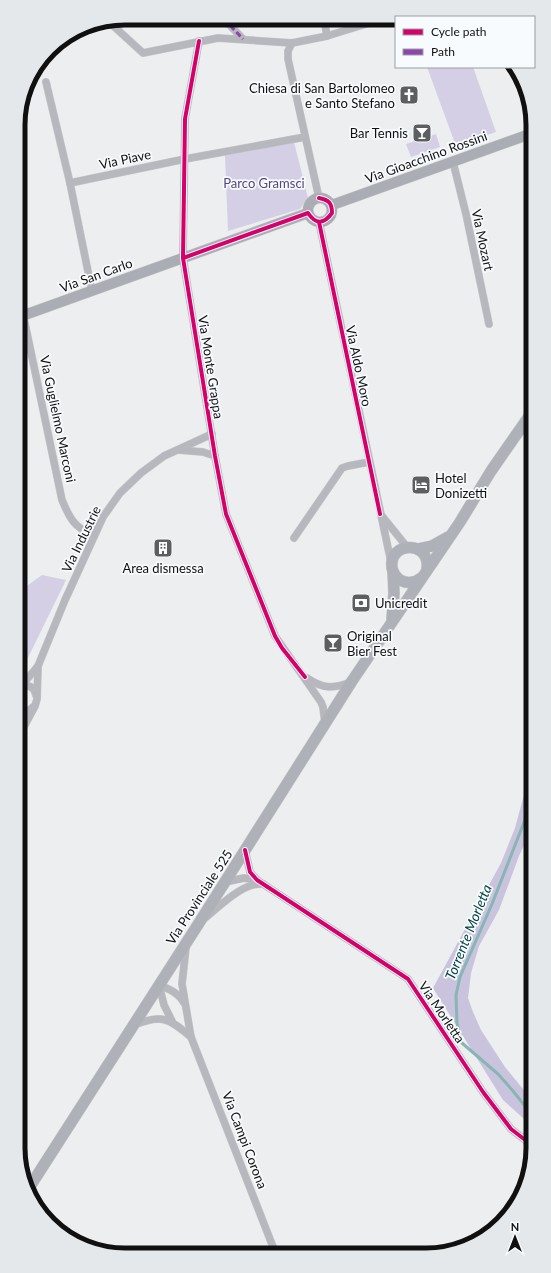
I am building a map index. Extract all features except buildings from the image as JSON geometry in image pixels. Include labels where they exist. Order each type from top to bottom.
[{"type":"main road","name":"Via Provinciale 525","points":[[32,1183],[352,682],[451,536],[491,471],[526,421]]},
{"type":"main road","name":"Via Provinciale 525","points":[[392,621],[394,603],[392,559],[401,549],[432,546],[451,536]]},
{"type":"main road","points":[[392,569],[399,579],[407,582],[413,582],[424,574],[427,563],[425,557],[412,548]]},
{"type":"street","points":[[230,25],[243,39]]},
{"type":"street","points":[[325,25],[327,36]]},
{"type":"street","points":[[113,26],[143,53],[218,38],[292,43],[327,36],[363,25]]},
{"type":"street","name":"Via Monte Grappa","points":[[199,41],[185,119],[183,258],[215,456],[226,514],[275,636],[282,648],[305,677]]},
{"type":"street","points":[[292,43],[288,51],[288,59],[319,198]]},
{"type":"street","points":[[46,82],[70,183],[92,290]]},
{"type":"street","name":"Via Gioacchino Rossini","points":[[332,205],[526,135]]},
{"type":"street","name":"Via Piave","points":[[70,183],[185,159],[305,137]]},
{"type":"street","name":"Via Mozart","points":[[453,162],[466,214],[489,324]]},
{"type":"street","points":[[319,198],[327,199],[332,205],[332,213],[327,220],[319,222],[312,219],[308,213],[309,206],[313,200],[319,198]]},
{"type":"street","points":[[183,258],[308,213]]},
{"type":"street","name":"Via Aldo Moro","points":[[319,222],[392,569]]},
{"type":"street","name":"Via San Carlo","points":[[25,315],[183,258]]},
{"type":"street","name":"Via Guglielmo Marconi","points":[[25,334],[62,500],[68,516],[81,531],[94,536]]},
{"type":"street","name":"Via Industrie","points":[[25,724],[36,702],[38,666],[65,600],[103,517],[120,493],[141,473],[158,460],[212,434]]},
{"type":"street","name":"Via Industrie","points":[[179,450],[203,452],[215,456]]},
{"type":"street","points":[[294,538],[342,468],[369,462]]},
{"type":"street","name":"Via Aldo Moro","points":[[380,514],[412,548]]},
{"type":"street","name":"Via Industrie","points":[[25,680],[38,666]]},
{"type":"street","points":[[305,677],[314,683],[330,687],[341,686],[352,682]]},
{"type":"street","points":[[305,677],[321,702],[325,725]]},
{"type":"street","name":"Via Industrie","points":[[25,685],[32,688],[36,692],[36,702]]},
{"type":"street","points":[[25,712],[27,712],[36,702]]},
{"type":"street","name":"Via Morletta","points":[[245,850],[250,872],[260,882],[408,978],[488,1098],[511,1129],[526,1141]]},
{"type":"street","points":[[225,882],[244,878],[260,882]]},
{"type":"street","points":[[199,923],[236,893],[248,886],[258,884],[260,882]]},
{"type":"street","name":"Via Campi Corona","points":[[187,942],[182,984],[191,1037],[273,1248]]},
{"type":"street","points":[[159,985],[179,995],[186,1005]]},
{"type":"street","name":"Via Campi Corona","points":[[159,985],[164,1005],[172,1021],[191,1037]]},
{"type":"street","points":[[133,1025],[155,1018],[172,1021]]},
{"type":"green space","points":[[427,68],[473,68],[496,132],[456,146]]},
{"type":"green space","points":[[436,134],[440,147],[411,157],[406,144]]},
{"type":"green space","name":"Parco Gramsci","points":[[294,142],[308,198],[300,209],[228,231],[225,155]]},
{"type":"green space","points":[[42,575],[66,580],[25,664],[25,587]]},
{"type":"shaded area","points":[[526,787],[526,841],[499,910],[479,946],[471,973],[468,998],[481,1030],[505,1067],[526,1092],[526,1121],[503,1100],[433,988],[501,863],[515,828]]},
{"type":"waterway","name":"Torrente Morletta","points":[[526,817],[492,904],[460,977],[456,995],[457,1023],[462,1043],[498,1074],[525,1106],[526,1109]]},
{"type":"marked path","points":[[230,25],[243,39]]},
{"type":"cycle path","points":[[199,41],[185,119],[183,258],[215,456],[226,514],[275,636],[282,648],[305,677]]},
{"type":"cycle path","points":[[183,258],[308,213],[314,220],[320,222],[323,221],[332,213],[331,204],[328,201],[319,198]]},
{"type":"cycle path","points":[[319,222],[380,514]]},
{"type":"cycle path","points":[[245,850],[250,872],[257,880],[408,979],[483,1092],[511,1129],[526,1141]]},
{"type":"place","name":"Chiesa di San Bartolomeo e Santo Stefano","points":[[409,95]]},
{"type":"place","name":"Bar Tennis","points":[[422,133]]},
{"type":"place","name":"Hotel Donizetti","points":[[421,485]]},
{"type":"place","name":"Area dismessa","points":[[163,548]]},
{"type":"place","name":"Unicredit","points":[[361,603]]},
{"type":"place","name":"Original Bier Fest","points":[[333,643]]}]
